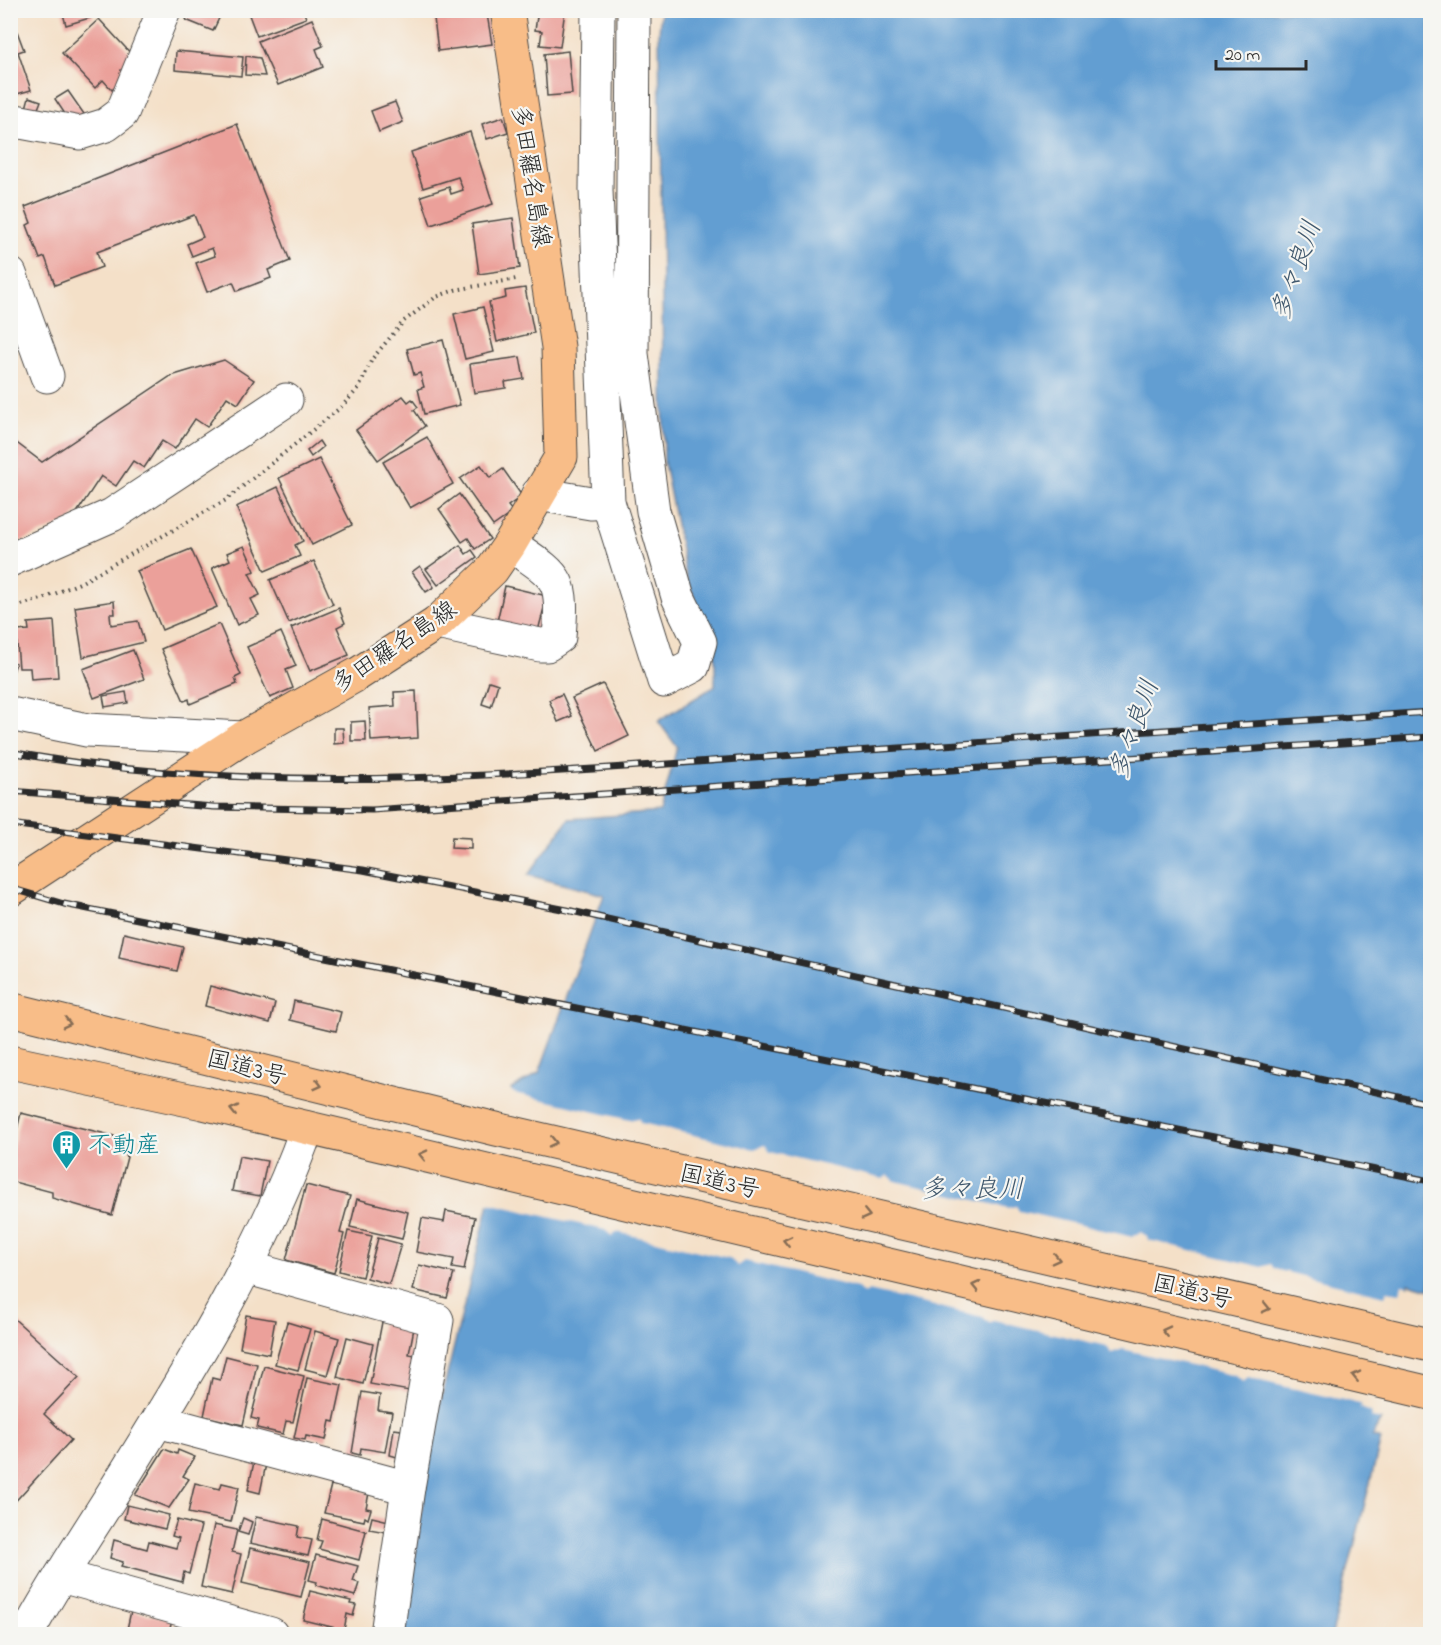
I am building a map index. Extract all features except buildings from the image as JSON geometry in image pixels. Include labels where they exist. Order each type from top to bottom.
[{"type":"main road","name":"多田羅名島線","points":[[10,890],[243,738],[358,674],[437,623],[492,570],[510,544],[561,457],[558,347],[507,10]]},
{"type":"main road","name":"国道3号","points":[[10,1009],[496,1129],[1420,1343]]},
{"type":"main road","name":"国道3号","points":[[10,1062],[307,1128],[1422,1391]]},
{"type":"street","points":[[10,120],[80,133],[106,125],[122,112],[164,10]]},
{"type":"street","points":[[598,10],[596,190],[608,502],[664,681],[693,666],[700,642],[678,597],[652,511],[632,354],[634,10]]},
{"type":"street","points":[[10,274],[46,376]]},
{"type":"street","points":[[10,560],[112,515],[286,400]]},
{"type":"street","points":[[538,494],[591,503],[608,502]]},
{"type":"street","points":[[437,623],[540,645],[547,645],[559,637],[562,598],[555,581],[548,570],[510,544]]},
{"type":"street","points":[[10,714],[87,730],[243,738]]},
{"type":"street","points":[[27,1635],[61,1576],[158,1421],[245,1267],[294,1165],[307,1128]]},
{"type":"street","points":[[245,1267],[437,1320],[408,1488],[387,1635]]},
{"type":"street","points":[[158,1421],[408,1488]]},
{"type":"street","points":[[61,1576],[271,1635]]},
{"type":"water","name":"多々良川","points":[[661,11],[1430,11],[1430,1289],[1409,1283],[1381,1420],[1372,1436],[1381,1439],[1332,1634],[404,1634],[433,1432],[489,1203],[510,1090],[539,1073],[604,895],[528,875],[569,819],[660,812],[677,747],[658,721],[715,686],[715,645],[687,580],[664,463],[659,33]]},
{"type":"pier","points":[[509,1088],[514,1093],[629,1120],[638,1118],[641,1123],[754,1149],[765,1145],[770,1152],[883,1179],[888,1175],[895,1181],[1008,1208],[1016,1206],[1019,1211],[1133,1237],[1140,1232],[1147,1236],[1148,1240],[1262,1267],[1271,1264],[1274,1269],[1385,1296],[1387,1291],[1400,1293],[1402,1284],[1430,1292],[1411,1287],[1383,1420],[1371,1418],[1372,1413],[1360,1408],[1361,1404],[1248,1378],[1243,1382],[1236,1376],[1123,1349],[1111,1353],[1107,1346],[994,1320],[989,1323],[983,1317],[869,1291],[864,1294],[858,1288],[745,1261],[738,1266],[729,1258],[617,1232],[612,1236],[605,1230],[489,1203],[485,1205]]},
{"type":"railway","points":[[10,752],[101,766],[191,774],[282,778],[465,776],[1430,712]]},
{"type":"railway","points":[[10,791],[214,807],[372,810],[1430,737]]},
{"type":"railway","points":[[10,824],[363,870],[567,910],[1430,1104]]},
{"type":"railway","points":[[10,888],[64,904],[1430,1181]]},
{"type":"place","name":"不動産","points":[[67,1170]]}]
